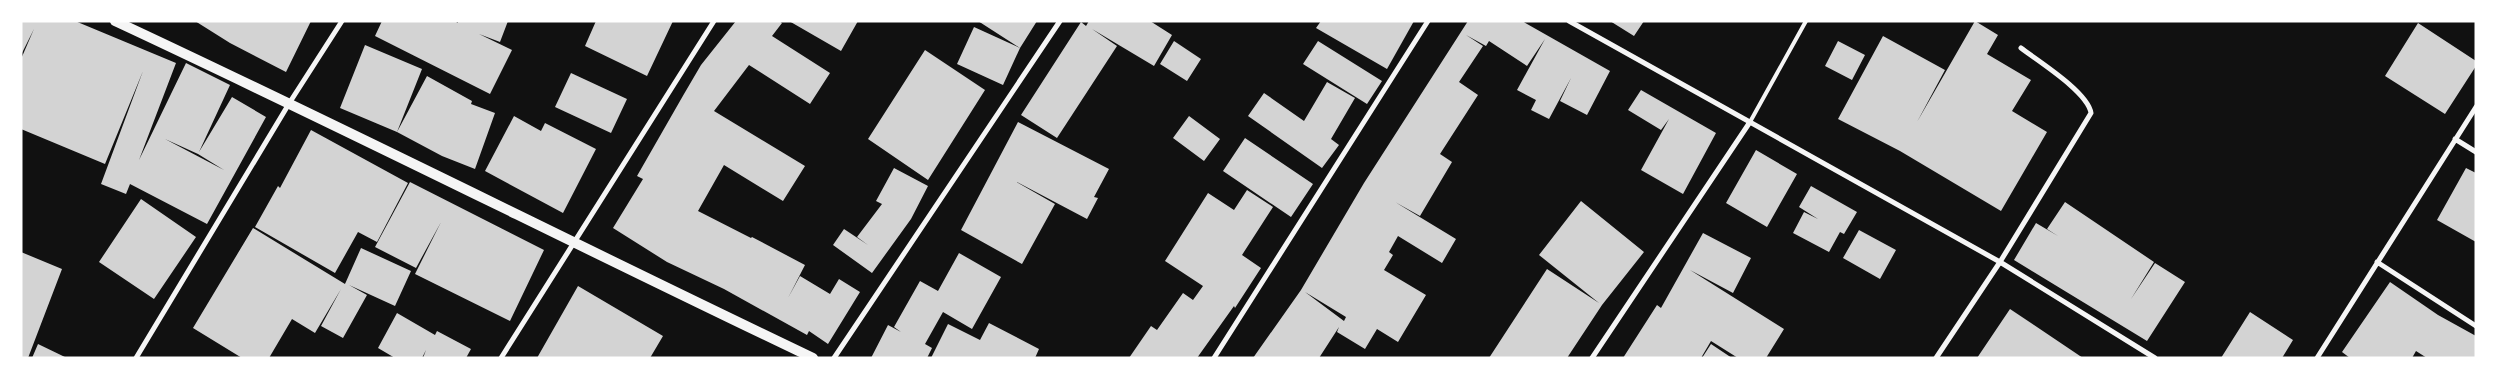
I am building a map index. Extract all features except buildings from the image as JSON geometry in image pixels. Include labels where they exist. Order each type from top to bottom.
[{"type":"main road","points":[[115,21],[290,102],[573,244],[813,358]]},
{"type":"street","points":[[136,358],[290,102],[342,21]]},
{"type":"street","points":[[500,358],[714,21]]},
{"type":"street","points":[[834,358],[1060,21]]},
{"type":"street","points":[[1214,358],[1428,21]]},
{"type":"street","points":[[1569,21],[2000,262],[2155,358]]},
{"type":"street","points":[[1936,358],[2000,262],[2091,112],[2090,106],[2081,96],[2021,48]]},
{"type":"street","points":[[2317,358],[2476,107]]},
{"type":"street","points":[[1592,358],[1750,122]]},
{"type":"street","points":[[2455,139],[2476,152]]},
{"type":"street","points":[[2377,262],[2476,326]]},
{"type":"lane","points":[[1750,122],[1806,21]]}]
